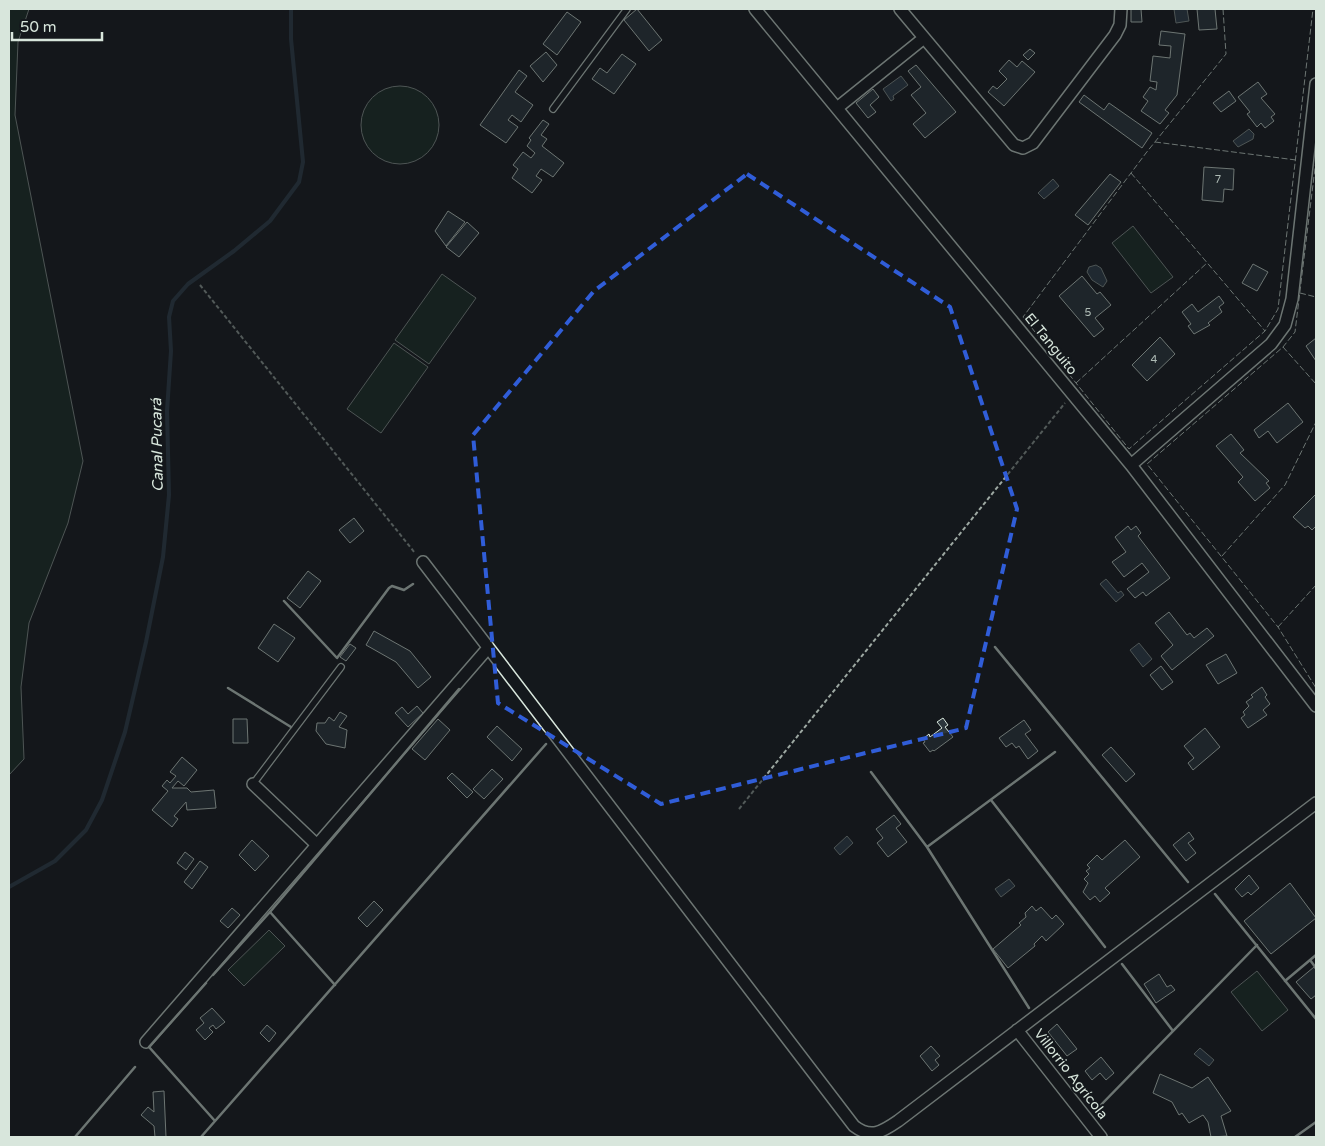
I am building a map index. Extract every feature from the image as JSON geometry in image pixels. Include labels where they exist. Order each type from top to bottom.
[{"type":"street","name":"El Tanguito","points":[[755,9],[1131,465],[1316,706]]},
{"type":"street","points":[[900,9],[1014,145],[1023,148],[1033,143],[1116,35],[1120,25],[1120,9]]},
{"type":"street","points":[[837,108],[924,38]]},
{"type":"street","points":[[1131,465],[1262,352],[1285,325],[1292,298],[1316,84]]},
{"type":"street","points":[[423,562],[854,1126],[863,1133],[873,1134],[884,1131],[1316,803]]},
{"type":"street","points":[[146,1042],[488,648]]},
{"type":"street","points":[[253,784],[317,845]]},
{"type":"street","name":"Villorrio Agrícola","points":[[1017,1030],[1101,1137]]},
{"type":"lane","points":[[553,109],[627,9]]},
{"type":"lane","points":[[253,784],[341,667]]},
{"type":"path","points":[[200,285],[423,562]]},
{"type":"path","points":[[739,809],[1072,394]]},
{"type":"highlighted area","points":[[747,174],[950,307],[1017,509],[966,728],[661,804],[498,703],[473,435],[594,291]]},
{"type":"green space","points":[[9,9],[29,9],[18,42],[15,115],[83,461],[68,523],[29,623],[21,687],[24,759],[9,775]]},
{"type":"green space","points":[[400,86],[415,89],[428,97],[436,110],[439,125],[436,140],[428,153],[415,161],[400,164],[385,161],[372,153],[364,140],[361,125],[364,110],[372,97],[385,89]]},
{"type":"green space","points":[[1133,226],[1173,277],[1151,293],[1112,243]]},
{"type":"green space","points":[[442,274],[476,298],[429,364],[395,340]]},
{"type":"green space","points":[[394,343],[428,367],[381,433],[347,409]]},
{"type":"green space","points":[[269,930],[285,946],[244,986],[228,970]]},
{"type":"green space","points":[[1257,971],[1288,1010],[1262,1031],[1231,992]]},
{"type":"water","points":[[1174,9],[1187,9],[1189,21],[1176,23]]},
{"type":"water","points":[[901,76],[908,85],[893,96],[894,99],[891,101],[883,89]]},
{"type":"water","points":[[1249,129],[1254,134],[1253,139],[1238,147],[1233,141]]},
{"type":"water","points":[[1053,179],[1059,186],[1044,199],[1038,193]]},
{"type":"water","points":[[1096,265],[1101,268],[1107,281],[1103,287],[1092,280],[1087,272],[1089,267]]},
{"type":"water","points":[[1106,579],[1118,593],[1121,591],[1124,595],[1116,602],[1100,584]]},
{"type":"water","points":[[1139,643],[1152,659],[1143,667],[1130,650]]},
{"type":"water","points":[[847,836],[853,843],[840,855],[834,848]]},
{"type":"water","points":[[1009,879],[1015,886],[1001,897],[995,889]]},
{"type":"water","points":[[1200,1048],[1214,1060],[1209,1066],[1194,1054]]},
{"type":"building","points":[[637,9],[662,40],[649,51],[624,20]]},
{"type":"building","points":[[1131,9],[1141,9],[1142,22],[1131,22]]},
{"type":"building","points":[[1197,9],[1215,9],[1217,29],[1199,30]]},
{"type":"building","points":[[567,12],[581,22],[557,55],[543,44]]},
{"type":"building","points":[[1161,31],[1185,34],[1177,95],[1165,110],[1169,113],[1160,124],[1141,111],[1148,101],[1143,97],[1150,87],[1156,90],[1157,82],[1150,81],[1153,56],[1170,58],[1171,46],[1159,45]]},
{"type":"building","points":[[1030,49],[1035,53],[1028,60],[1023,55]]},
{"type":"building","points":[[546,52],[557,65],[543,82],[530,66]]},
{"type":"building","points":[[622,54],[636,64],[614,94],[592,79],[600,68],[607,73]]},
{"type":"building","points":[[1009,60],[1017,67],[1022,61],[1035,72],[1004,106],[988,92],[993,86],[997,89],[1007,79],[999,71]]},
{"type":"building","points":[[916,65],[956,112],[925,138],[913,124],[926,113],[911,95],[921,87],[908,71]]},
{"type":"building","points":[[519,70],[527,76],[515,92],[533,105],[521,122],[512,115],[508,120],[518,127],[506,143],[480,125]]},
{"type":"building","points":[[1258,82],[1267,94],[1261,98],[1275,114],[1271,117],[1274,121],[1265,128],[1261,123],[1257,127],[1247,114],[1250,112],[1238,97]]},
{"type":"building","points":[[873,89],[879,97],[870,105],[876,112],[868,118],[856,103]]},
{"type":"building","points":[[1229,91],[1236,101],[1221,112],[1213,103]]},
{"type":"building","points":[[1084,95],[1104,110],[1109,103],[1152,133],[1142,148],[1079,102]]},
{"type":"building","points":[[543,120],[549,124],[541,135],[547,139],[542,146],[564,163],[553,177],[541,169],[536,176],[542,180],[532,193],[512,178],[518,169],[513,165],[523,152],[531,158],[535,153],[527,146],[531,140],[529,138]]},
{"type":"building","points":[[1204,167],[1234,169],[1233,190],[1224,189],[1223,202],[1202,200]]},
{"type":"building","points":[[1110,174],[1121,182],[1088,225],[1075,215]]},
{"type":"building","points":[[448,211],[465,222],[446,246],[435,231]]},
{"type":"building","points":[[467,222],[479,233],[459,257],[446,247]]},
{"type":"building","points":[[1253,264],[1268,272],[1257,291],[1242,283]]},
{"type":"building","points":[[1082,276],[1097,294],[1100,292],[1111,305],[1095,318],[1104,329],[1094,337],[1059,296]]},
{"type":"building","points":[[1219,296],[1224,303],[1219,307],[1222,312],[1208,323],[1210,325],[1194,334],[1188,326],[1191,324],[1182,312],[1192,304],[1198,312]]},
{"type":"building","points":[[1160,337],[1175,354],[1147,381],[1132,365]]},
{"type":"building","points":[[1316,338],[1316,361],[1306,346]]},
{"type":"building","points":[[1288,403],[1303,422],[1277,443],[1268,431],[1259,438],[1254,430]]},
{"type":"building","points":[[1231,434],[1244,450],[1240,453],[1269,481],[1266,483],[1270,488],[1255,501],[1238,482],[1243,477],[1216,446]]},
{"type":"building","points":[[1316,494],[1316,526],[1312,530],[1308,526],[1305,528],[1293,517]]},
{"type":"building","points":[[354,518],[364,531],[350,543],[339,530]]},
{"type":"building","points":[[1128,526],[1131,530],[1136,526],[1141,533],[1138,536],[1170,578],[1146,596],[1143,592],[1135,598],[1127,589],[1149,572],[1142,563],[1124,577],[1112,562],[1126,552],[1115,537]]},
{"type":"building","points":[[308,571],[321,581],[300,608],[287,598]]},
{"type":"building","points":[[1169,612],[1187,635],[1190,633],[1194,638],[1207,628],[1214,636],[1172,670],[1161,656],[1173,645],[1155,623]]},
{"type":"building","points":[[274,624],[295,638],[278,662],[258,648]]},
{"type":"building","points":[[374,631],[410,651],[431,677],[418,688],[396,662],[366,645]]},
{"type":"building","points":[[350,644],[356,648],[346,661],[340,657]]},
{"type":"building","points":[[1226,654],[1237,673],[1218,684],[1206,665]]},
{"type":"building","points":[[1161,666],[1173,682],[1162,690],[1150,675]]},
{"type":"building","points":[[1262,687],[1267,695],[1265,697],[1270,704],[1263,710],[1267,715],[1248,728],[1241,718],[1245,715],[1243,712],[1249,706],[1246,702],[1253,697],[1251,695]]},
{"type":"building","points":[[417,706],[423,713],[408,727],[395,713],[402,707],[408,714]]},
{"type":"building","points":[[340,712],[347,716],[339,727],[347,730],[345,748],[326,744],[316,731],[317,723],[325,723],[329,717],[334,721]]},
{"type":"building","points":[[943,718],[948,725],[945,727],[953,737],[930,752],[923,743],[925,742],[923,739],[929,734],[930,737],[942,728],[937,722]]},
{"type":"building","points":[[233,719],[247,719],[248,743],[233,743]]},
{"type":"building","points":[[438,719],[450,730],[425,760],[412,749]]},
{"type":"building","points":[[1024,720],[1031,730],[1025,734],[1038,751],[1028,759],[1019,746],[1016,748],[1012,743],[1006,747],[999,738]]},
{"type":"building","points":[[497,726],[522,749],[512,761],[487,737]]},
{"type":"building","points":[[1205,728],[1220,747],[1193,770],[1188,763],[1194,758],[1184,746]]},
{"type":"building","points":[[1111,747],[1135,774],[1126,782],[1102,755]]},
{"type":"building","points":[[182,757],[197,770],[184,786],[178,781],[172,788],[187,788],[191,792],[214,790],[216,808],[187,810],[186,802],[174,816],[178,819],[172,827],[152,810],[168,791],[162,786],[167,780],[170,783],[176,776],[170,772]]},
{"type":"building","points":[[492,769],[503,779],[484,799],[473,789]]},
{"type":"building","points":[[452,773],[473,792],[467,798],[447,778]]},
{"type":"building","points":[[894,815],[901,824],[896,828],[907,842],[888,857],[877,843],[883,838],[876,829]]},
{"type":"building","points":[[1189,832],[1194,839],[1188,843],[1196,853],[1186,861],[1173,845]]},
{"type":"building","points":[[252,840],[269,856],[255,871],[239,855]]},
{"type":"building","points":[[1125,840],[1140,857],[1105,888],[1110,893],[1100,902],[1095,896],[1090,900],[1083,892],[1088,883],[1084,879],[1089,874],[1086,871],[1090,868],[1087,865],[1097,855],[1102,860]]},
{"type":"building","points":[[185,852],[194,859],[186,870],[177,863]]},
{"type":"building","points":[[200,861],[208,867],[192,889],[184,882]]},
{"type":"building","points":[[1249,875],[1259,888],[1251,895],[1248,892],[1242,897],[1235,889]]},
{"type":"building","points":[[1290,883],[1316,918],[1271,954],[1244,921]]},
{"type":"building","points":[[374,901],[383,910],[367,927],[358,918]]},
{"type":"building","points":[[1032,906],[1036,911],[1041,907],[1052,919],[1056,915],[1064,924],[1046,941],[1042,936],[1034,944],[1035,946],[1008,968],[993,949],[1021,925],[1019,923],[1026,917],[1025,913]]},
{"type":"building","points":[[232,908],[240,915],[228,928],[220,921]]},
{"type":"building","points":[[1314,967],[1316,970],[1316,995],[1311,999],[1296,982]]},
{"type":"building","points":[[1159,974],[1167,987],[1171,985],[1175,990],[1156,1003],[1144,984]]},
{"type":"building","points":[[212,1008],[225,1022],[216,1029],[213,1025],[209,1028],[213,1032],[205,1040],[196,1030],[204,1023],[200,1018]]},
{"type":"building","points":[[1057,1024],[1077,1049],[1067,1056],[1048,1032]]},
{"type":"building","points":[[267,1025],[276,1033],[269,1042],[260,1033]]},
{"type":"building","points":[[931,1046],[940,1056],[935,1060],[939,1065],[932,1071],[920,1056]]},
{"type":"building","points":[[1101,1057],[1114,1073],[1106,1080],[1100,1073],[1092,1080],[1085,1071]]},
{"type":"building","points":[[1160,1074],[1192,1088],[1208,1077],[1231,1111],[1221,1116],[1227,1136],[1211,1137],[1208,1122],[1203,1115],[1189,1123],[1182,1113],[1179,1115],[1172,1102],[1153,1093]]},
{"type":"building","points":[[164,1091],[166,1137],[155,1137],[154,1126],[141,1115],[148,1107],[154,1112],[153,1092]]},
{"type":"waterway","name":"Canal Pucará","points":[[9,887],[55,861],[86,830],[102,800],[125,732],[163,557],[169,495],[167,411],[171,351],[169,317],[173,301],[188,284],[234,251],[270,221],[299,182],[303,162],[291,39],[291,9]]},
{"type":"fence","points":[[1223,9],[1226,54],[1146,153],[1023,317],[1129,449],[1265,331],[1278,309],[1313,9]]},
{"type":"fence","points":[[1155,142],[1296,160]]},
{"type":"fence","points":[[1316,160],[1295,332],[1283,347],[1147,464],[1278,627],[1316,688]]},
{"type":"fence","points":[[1131,173],[1265,331]]},
{"type":"fence","points":[[1076,383],[1207,263]]},
{"type":"fence","points":[[1300,293],[1316,297]]},
{"type":"fence","points":[[1283,347],[1316,384]]},
{"type":"fence","points":[[1222,556],[1285,485],[1316,422]]},
{"type":"fence","points":[[1278,627],[1316,585]]},
{"type":"wall","points":[[284,601],[337,658],[389,588],[392,586],[404,590],[413,584]]},
{"type":"wall","points":[[995,647],[1188,882]]},
{"type":"wall","points":[[228,688],[291,727]]},
{"type":"wall","points":[[213,975],[270,912],[459,689]]},
{"type":"wall","points":[[201,1137],[546,744]]},
{"type":"wall","points":[[927,847],[1055,752]]},
{"type":"wall","points":[[871,772],[927,847],[1029,1008]]},
{"type":"wall","points":[[991,800],[1105,947]]},
{"type":"wall","points":[[1215,894],[1316,1019]]},
{"type":"wall","points":[[270,912],[335,985]]},
{"type":"wall","points":[[1096,1110],[1257,945]]},
{"type":"wall","points":[[1285,981],[1316,955]]},
{"type":"wall","points":[[1310,960],[1316,968]]},
{"type":"wall","points":[[1122,964],[1173,1031]]},
{"type":"wall","points":[[206,983],[149,1047],[215,1121]]},
{"type":"wall","points":[[75,1137],[135,1067]]},
{"type":"wall","points":[[1295,1137],[1316,1122]]}]
